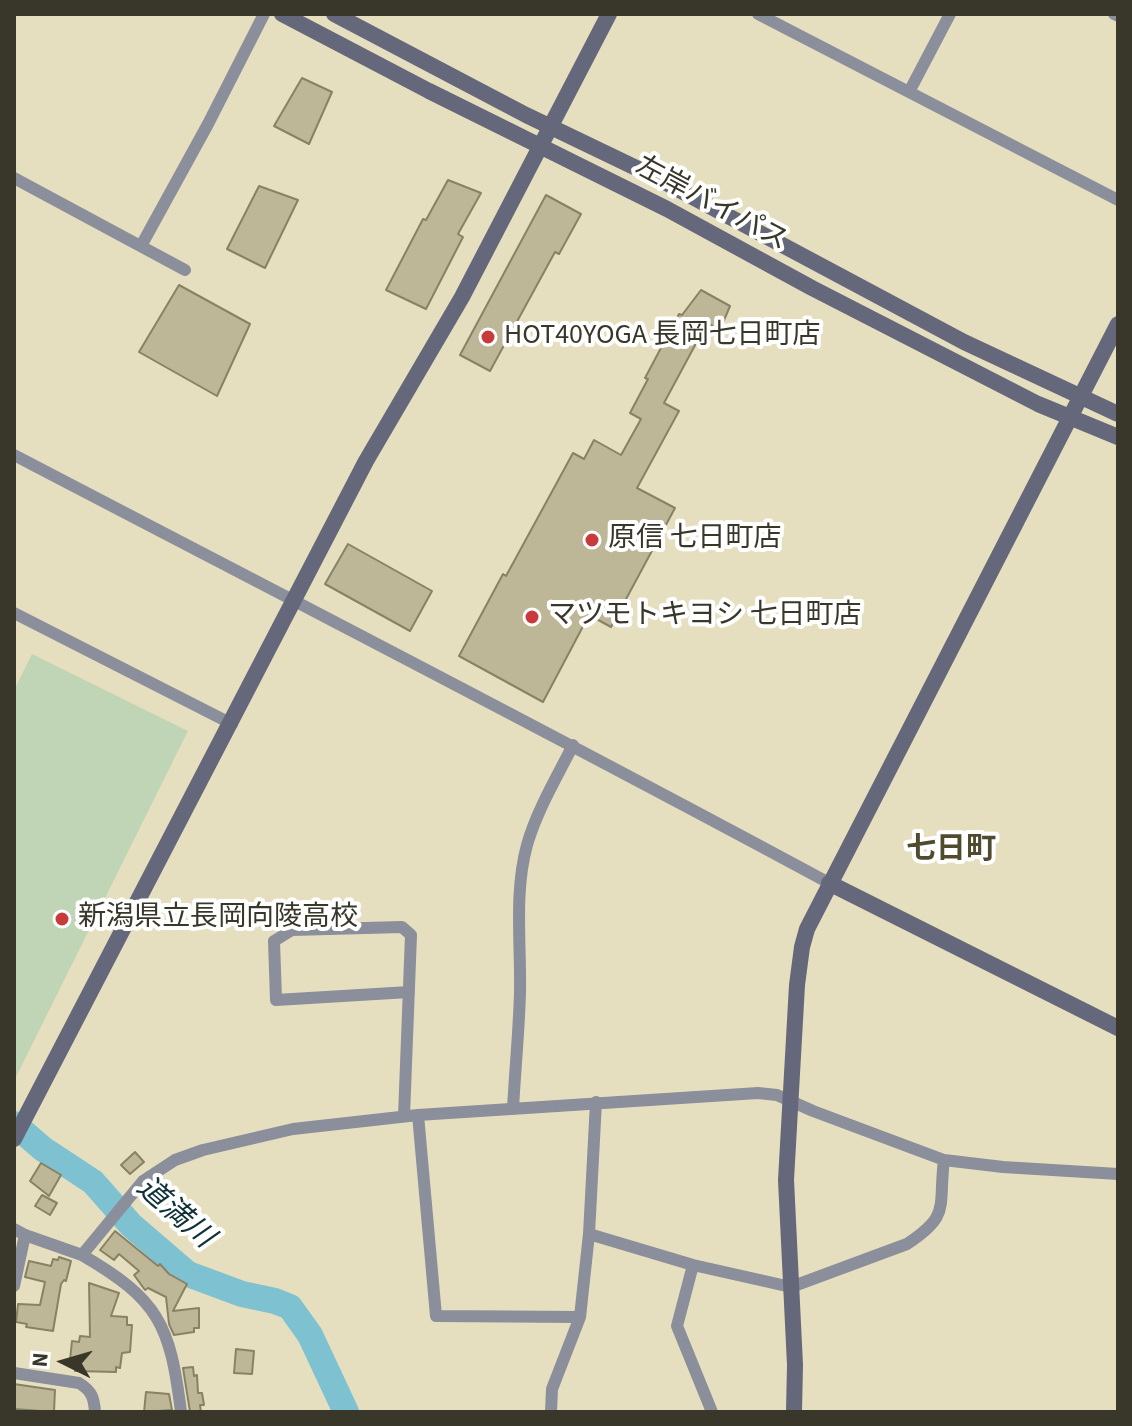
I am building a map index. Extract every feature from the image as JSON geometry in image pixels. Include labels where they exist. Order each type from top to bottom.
[{"type":"street","points":[[141,246],[264,14]]},
{"type":"street","name":"左岸バイパス","points":[[282,14],[667,209],[1038,404],[1118,437]]},
{"type":"street","name":"左岸バイパス","points":[[334,14],[813,260],[964,342],[1118,414]]},
{"type":"street","points":[[14,1139],[366,461],[462,297],[609,14]]},
{"type":"street","points":[[758,14],[1118,200]]},
{"type":"street","points":[[909,92],[950,14]]},
{"type":"street","points":[[14,178],[185,270]]},
{"type":"street","points":[[794,1412],[786,1180],[802,947],[811,918],[1118,324]]},
{"type":"street","points":[[14,455],[294,603],[573,745],[829,883],[1118,1028]]},
{"type":"street","points":[[14,613],[232,724]]},
{"type":"street","points":[[513,1109],[520,993],[522,873],[536,822],[573,745]]},
{"type":"street","points":[[404,1116],[409,992],[411,935],[402,927],[292,930],[274,941],[276,1000],[409,992]]},
{"type":"street","points":[[82,1255],[143,1181],[175,1160],[203,1150],[323,1123],[404,1116],[758,1093],[777,1095],[944,1160],[1118,1174]]},
{"type":"street","points":[[551,1412],[552,1389],[580,1317],[589,1234],[596,1102]]},
{"type":"street","points":[[418,1115],[436,1316],[580,1317]]},
{"type":"street","points":[[589,1234],[693,1265],[791,1287],[907,1244],[923,1234],[940,1215],[944,1160]]},
{"type":"street","points":[[14,1286],[19,1232],[82,1255],[131,1286],[148,1303],[162,1327],[174,1360],[181,1412]]},
{"type":"street","points":[[693,1265],[677,1326],[712,1412]]},
{"type":"street","points":[[14,1373],[79,1383],[88,1388],[94,1398],[95,1412]]},
{"type":"green space","name":"新潟県立長岡向陵高校","points":[[32,654],[188,731],[14,1081],[14,690]]},
{"type":"building","points":[[302,78],[332,92],[309,144],[274,126]]},
{"type":"building","points":[[448,180],[481,193],[458,234],[463,237],[426,309],[386,290],[423,219],[426,220]]},
{"type":"building","points":[[259,186],[298,200],[265,268],[227,249]]},
{"type":"building","points":[[546,195],[581,214],[559,254],[555,252],[490,371],[460,355]]},
{"type":"building","points":[[179,285],[250,324],[217,396],[139,352]]},
{"type":"building","points":[[701,290],[730,306],[720,330],[707,323],[664,403],[679,411],[637,488],[675,508],[611,627],[589,615],[543,702],[459,656],[573,453],[584,459],[594,440],[621,455],[641,419],[630,413],[648,379],[645,378],[679,314],[682,315]]},
{"type":"building","points":[[348,544],[432,591],[410,631],[325,584]]},
{"type":"building","points":[[135,1152],[144,1162],[130,1174],[121,1165]]},
{"type":"building","points":[[41,1163],[61,1175],[49,1196],[30,1181]]},
{"type":"building","points":[[42,1195],[57,1203],[50,1215],[35,1206]]},
{"type":"building","points":[[115,1231],[158,1266],[160,1264],[169,1274],[187,1284],[173,1311],[199,1308],[199,1328],[194,1328],[194,1332],[174,1335],[169,1324],[166,1297],[148,1288],[145,1290],[134,1275],[139,1271],[119,1254],[114,1260],[100,1250]]},
{"type":"building","points":[[59,1257],[71,1261],[66,1281],[61,1284],[53,1331],[26,1327],[27,1324],[16,1322],[18,1304],[40,1305],[45,1282],[25,1277],[29,1261],[51,1266],[53,1259],[58,1260]]},
{"type":"building","points":[[89,1283],[119,1293],[111,1316],[127,1317],[127,1325],[132,1325],[130,1352],[122,1353],[120,1368],[116,1367],[116,1372],[75,1371],[76,1360],[70,1360],[72,1341],[79,1342],[80,1336],[90,1337]]},
{"type":"building","points":[[236,1349],[254,1351],[252,1374],[234,1373]]},
{"type":"building","points":[[193,1367],[194,1376],[197,1375],[198,1393],[202,1393],[204,1405],[200,1405],[201,1412],[190,1412],[183,1368]]},
{"type":"building","points":[[14,1384],[55,1390],[54,1412],[14,1409]]},
{"type":"building","points":[[146,1392],[169,1394],[172,1410],[144,1412]]},
{"type":"waterway","name":"道満川","points":[[14,1124],[43,1149],[93,1182],[131,1225],[188,1274],[242,1294],[290,1307],[310,1335],[346,1412]]},
{"type":"place","name":"HOT40YOGA 長岡七日町店","points":[[488,337]]},
{"type":"place","name":"原信 七日町店","points":[[592,540]]},
{"type":"place","name":"マツモトキヨシ 七日町店","points":[[532,617]]},
{"type":"place","name":"新潟県立長岡向陵高校","points":[[62,919]]},
{"type":"district","name":"七日町","points":[[951,851]]}]
